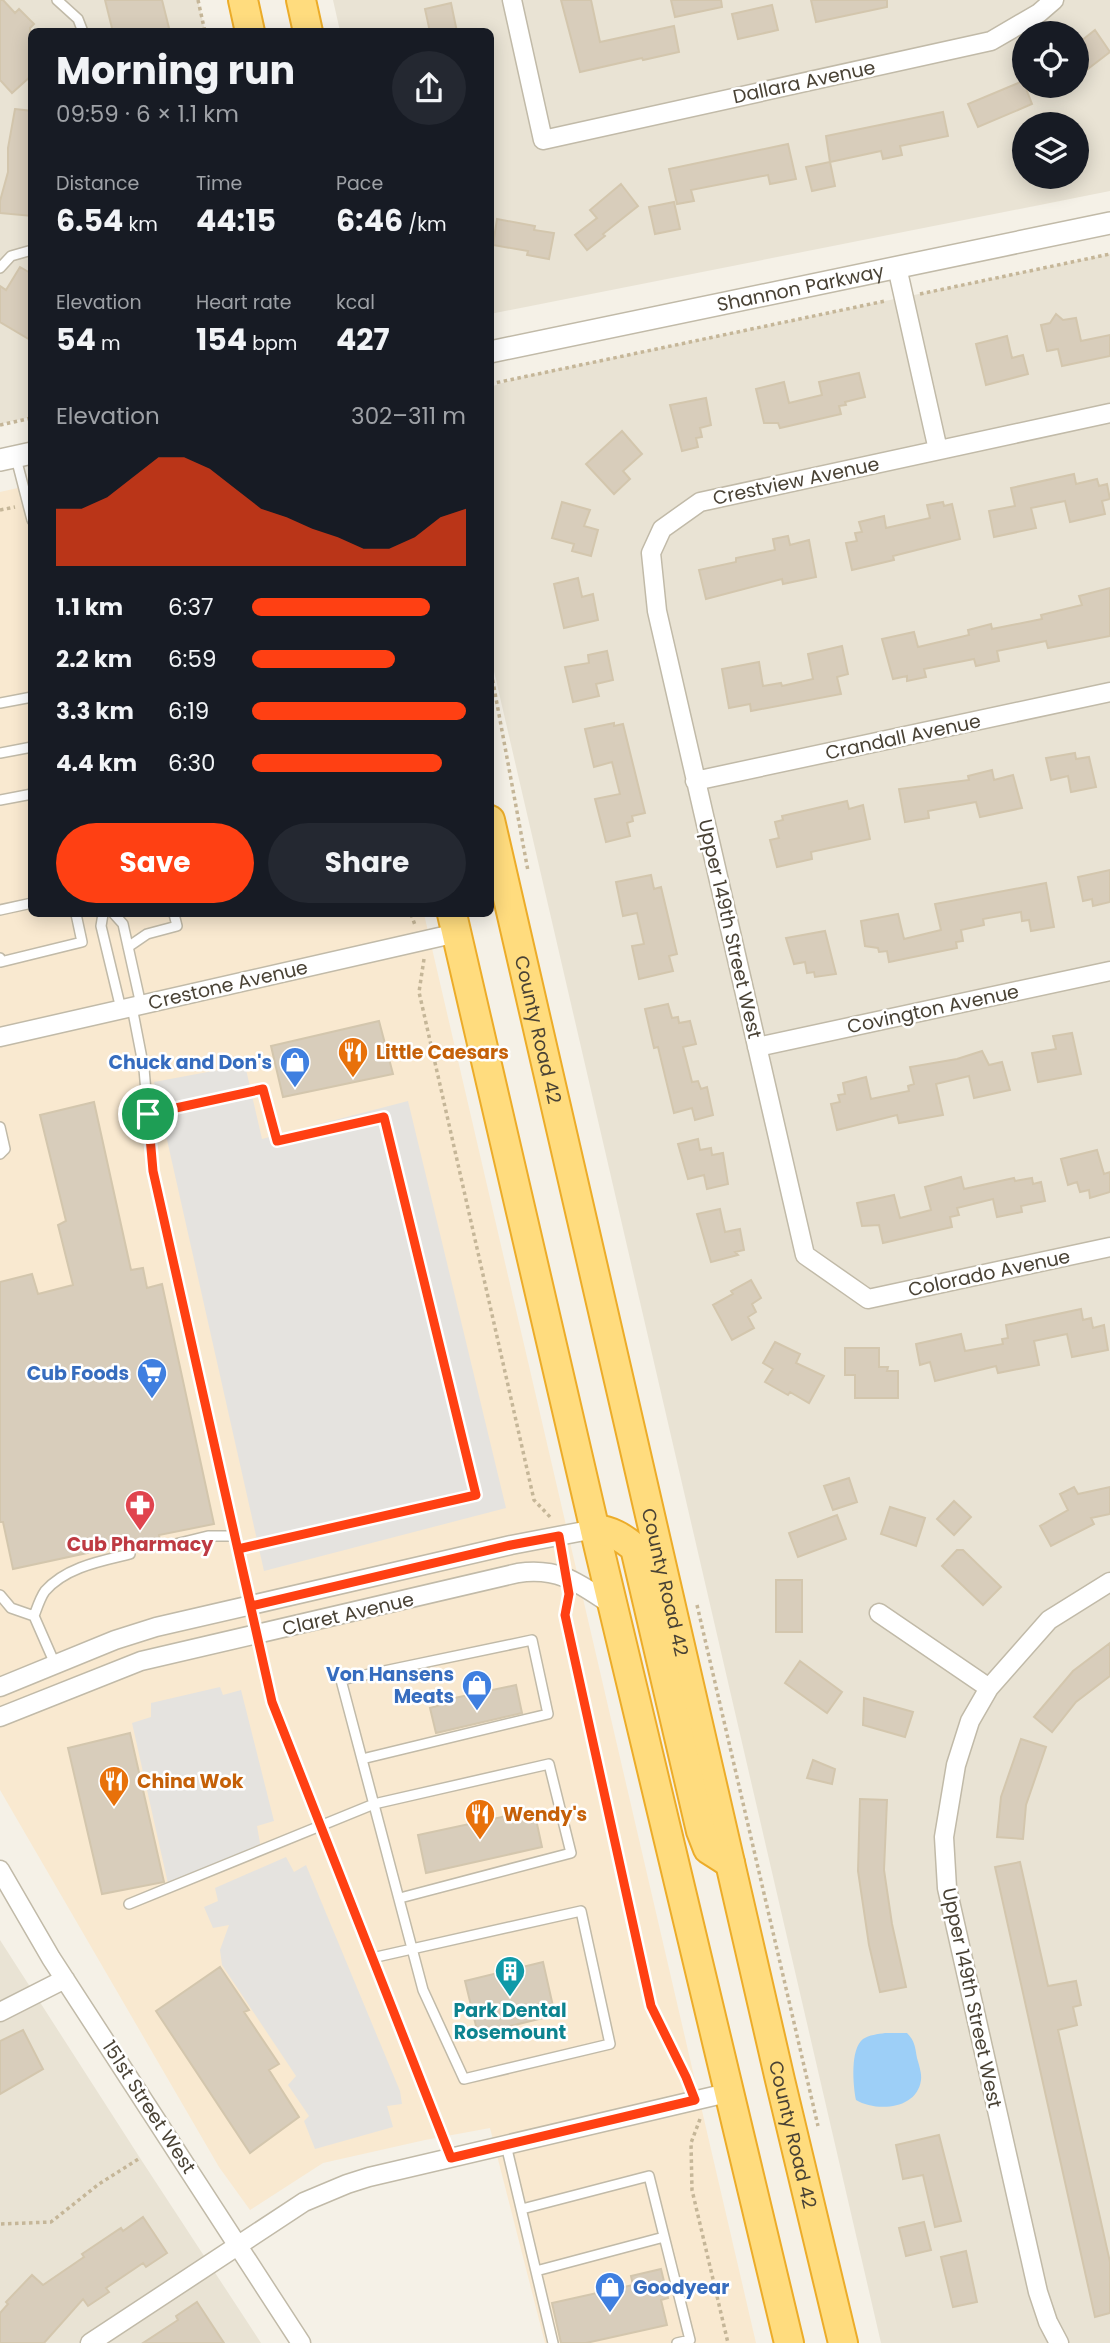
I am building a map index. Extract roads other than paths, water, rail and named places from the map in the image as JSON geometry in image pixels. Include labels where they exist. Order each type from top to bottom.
[{"type":"highway","points":[[243,0],[249,28]]},
{"type":"highway","points":[[301,0],[307,28]]},
{"type":"highway","name":"County Road 42","points":[[494,837],[843,2343]]},
{"type":"highway","points":[[455,923],[727,2092],[789,2343]]},
{"type":"highway","points":[[595,1529],[609,1531],[635,1548],[701,1831],[708,1849],[730,1863]]},
{"type":"street","name":"Dallara Avenue","points":[[512,0],[543,140],[991,41],[1039,13],[1054,0]]},
{"type":"street","name":"Shannon Parkway","points":[[494,351],[1110,223]]},
{"type":"street","points":[[897,267],[938,450]]},
{"type":"street","name":"Crestview Avenue","points":[[662,529],[700,502],[1110,413]]},
{"type":"street","name":"Upper 149th Street West","points":[[662,529],[651,553],[657,611],[806,1255],[868,1299]]},
{"type":"street","name":"Crandall Avenue","points":[[695,781],[1110,692]]},
{"type":"street","name":"Crestone Avenue","points":[[0,1037],[420,941],[455,923]]},
{"type":"street","name":"Covington Avenue","points":[[757,1047],[1110,971]]},
{"type":"street","name":"Colorado Avenue","points":[[868,1299],[1110,1247]]},
{"type":"street","name":"Claret Avenue","points":[[0,1687],[135,1633],[511,1545],[595,1529]]},
{"type":"street","name":"Claret Avenue","points":[[0,1717],[141,1661],[518,1573],[534,1571],[565,1576],[613,1606]]},
{"type":"street","name":"Upper 149th Street West","points":[[1059,2343],[1048,2322],[1038,2292],[947,1888],[944,1837],[956,1765],[970,1721],[989,1688],[1049,1620],[1110,1582]]},
{"type":"street","points":[[879,1613],[989,1688]]},
{"type":"street","name":"151st Street West","points":[[0,1870],[65,1979],[301,2343]]},
{"type":"street","points":[[0,2012],[65,1979]]},
{"type":"street","points":[[90,2343],[284,2214],[326,2192],[369,2177],[727,2092]]},
{"type":"lane","points":[[57,0],[78,19],[81,28]]},
{"type":"lane","points":[[0,268],[11,256],[28,251]]},
{"type":"lane","points":[[16,456],[28,504]]},
{"type":"lane","points":[[0,703],[28,698]]},
{"type":"lane","points":[[0,753],[28,748]]},
{"type":"lane","points":[[0,800],[28,795]]},
{"type":"lane","points":[[0,910],[28,904]]},
{"type":"lane","points":[[0,958],[1,962],[82,942],[77,917]]},
{"type":"lane","points":[[102,917],[101,926],[131,1007],[145,1069],[153,1171],[272,1702],[451,2158]]},
{"type":"lane","points":[[117,917],[123,924],[128,947],[131,1007]]},
{"type":"lane","points":[[128,947],[148,934],[177,926],[175,917]]},
{"type":"lane","points":[[148,1114],[263,1089],[277,1141],[384,1117],[476,1495],[238,1549]]},
{"type":"lane","points":[[0,1127],[5,1149],[0,1154]]},
{"type":"lane","points":[[163,1547],[208,1536],[235,1536]]},
{"type":"lane","points":[[55,1664],[34,1616],[43,1593],[61,1577],[95,1563],[130,1555]]},
{"type":"lane","points":[[0,1595],[11,1608],[34,1616]]},
{"type":"lane","points":[[362,1759],[548,1714],[532,1640],[341,1680],[362,1759],[374,1804],[400,1898],[413,1949],[423,1990],[464,2079],[610,2044],[581,1911],[413,1949],[372,1958]]},
{"type":"lane","points":[[129,1905],[374,1804],[549,1764],[571,1853],[400,1898]]},
{"type":"lane","points":[[506,2145],[553,2343]]},
{"type":"lane","points":[[522,2209],[649,2176],[690,2340],[677,2343]]},
{"type":"lane","points":[[536,2271],[664,2237]]},
{"type":"water","points":[[885,2033],[907,2033],[910,2036],[915,2047],[921,2080],[918,2090],[904,2103],[884,2107],[864,2104],[856,2100],[853,2077],[856,2051],[863,2039]]},
{"type":"place","name":"Little Caesars","points":[[353,1079]]},
{"type":"place","name":"Chuck and Don's","points":[[295,1089]]},
{"type":"place","name":"Cub Foods","points":[[152,1400]]},
{"type":"place","name":"Cub Pharmacy","points":[[140,1532]]},
{"type":"place","name":"Von Hansens Meats","points":[[477,1712]]},
{"type":"place","name":"China Wok","points":[[114,1808]]},
{"type":"place","name":"Wendy's","points":[[480,1841]]},
{"type":"place","name":"Park Dental Rosemount","points":[[510,1998]]},
{"type":"place","name":"Goodyear","points":[[610,2314]]}]
